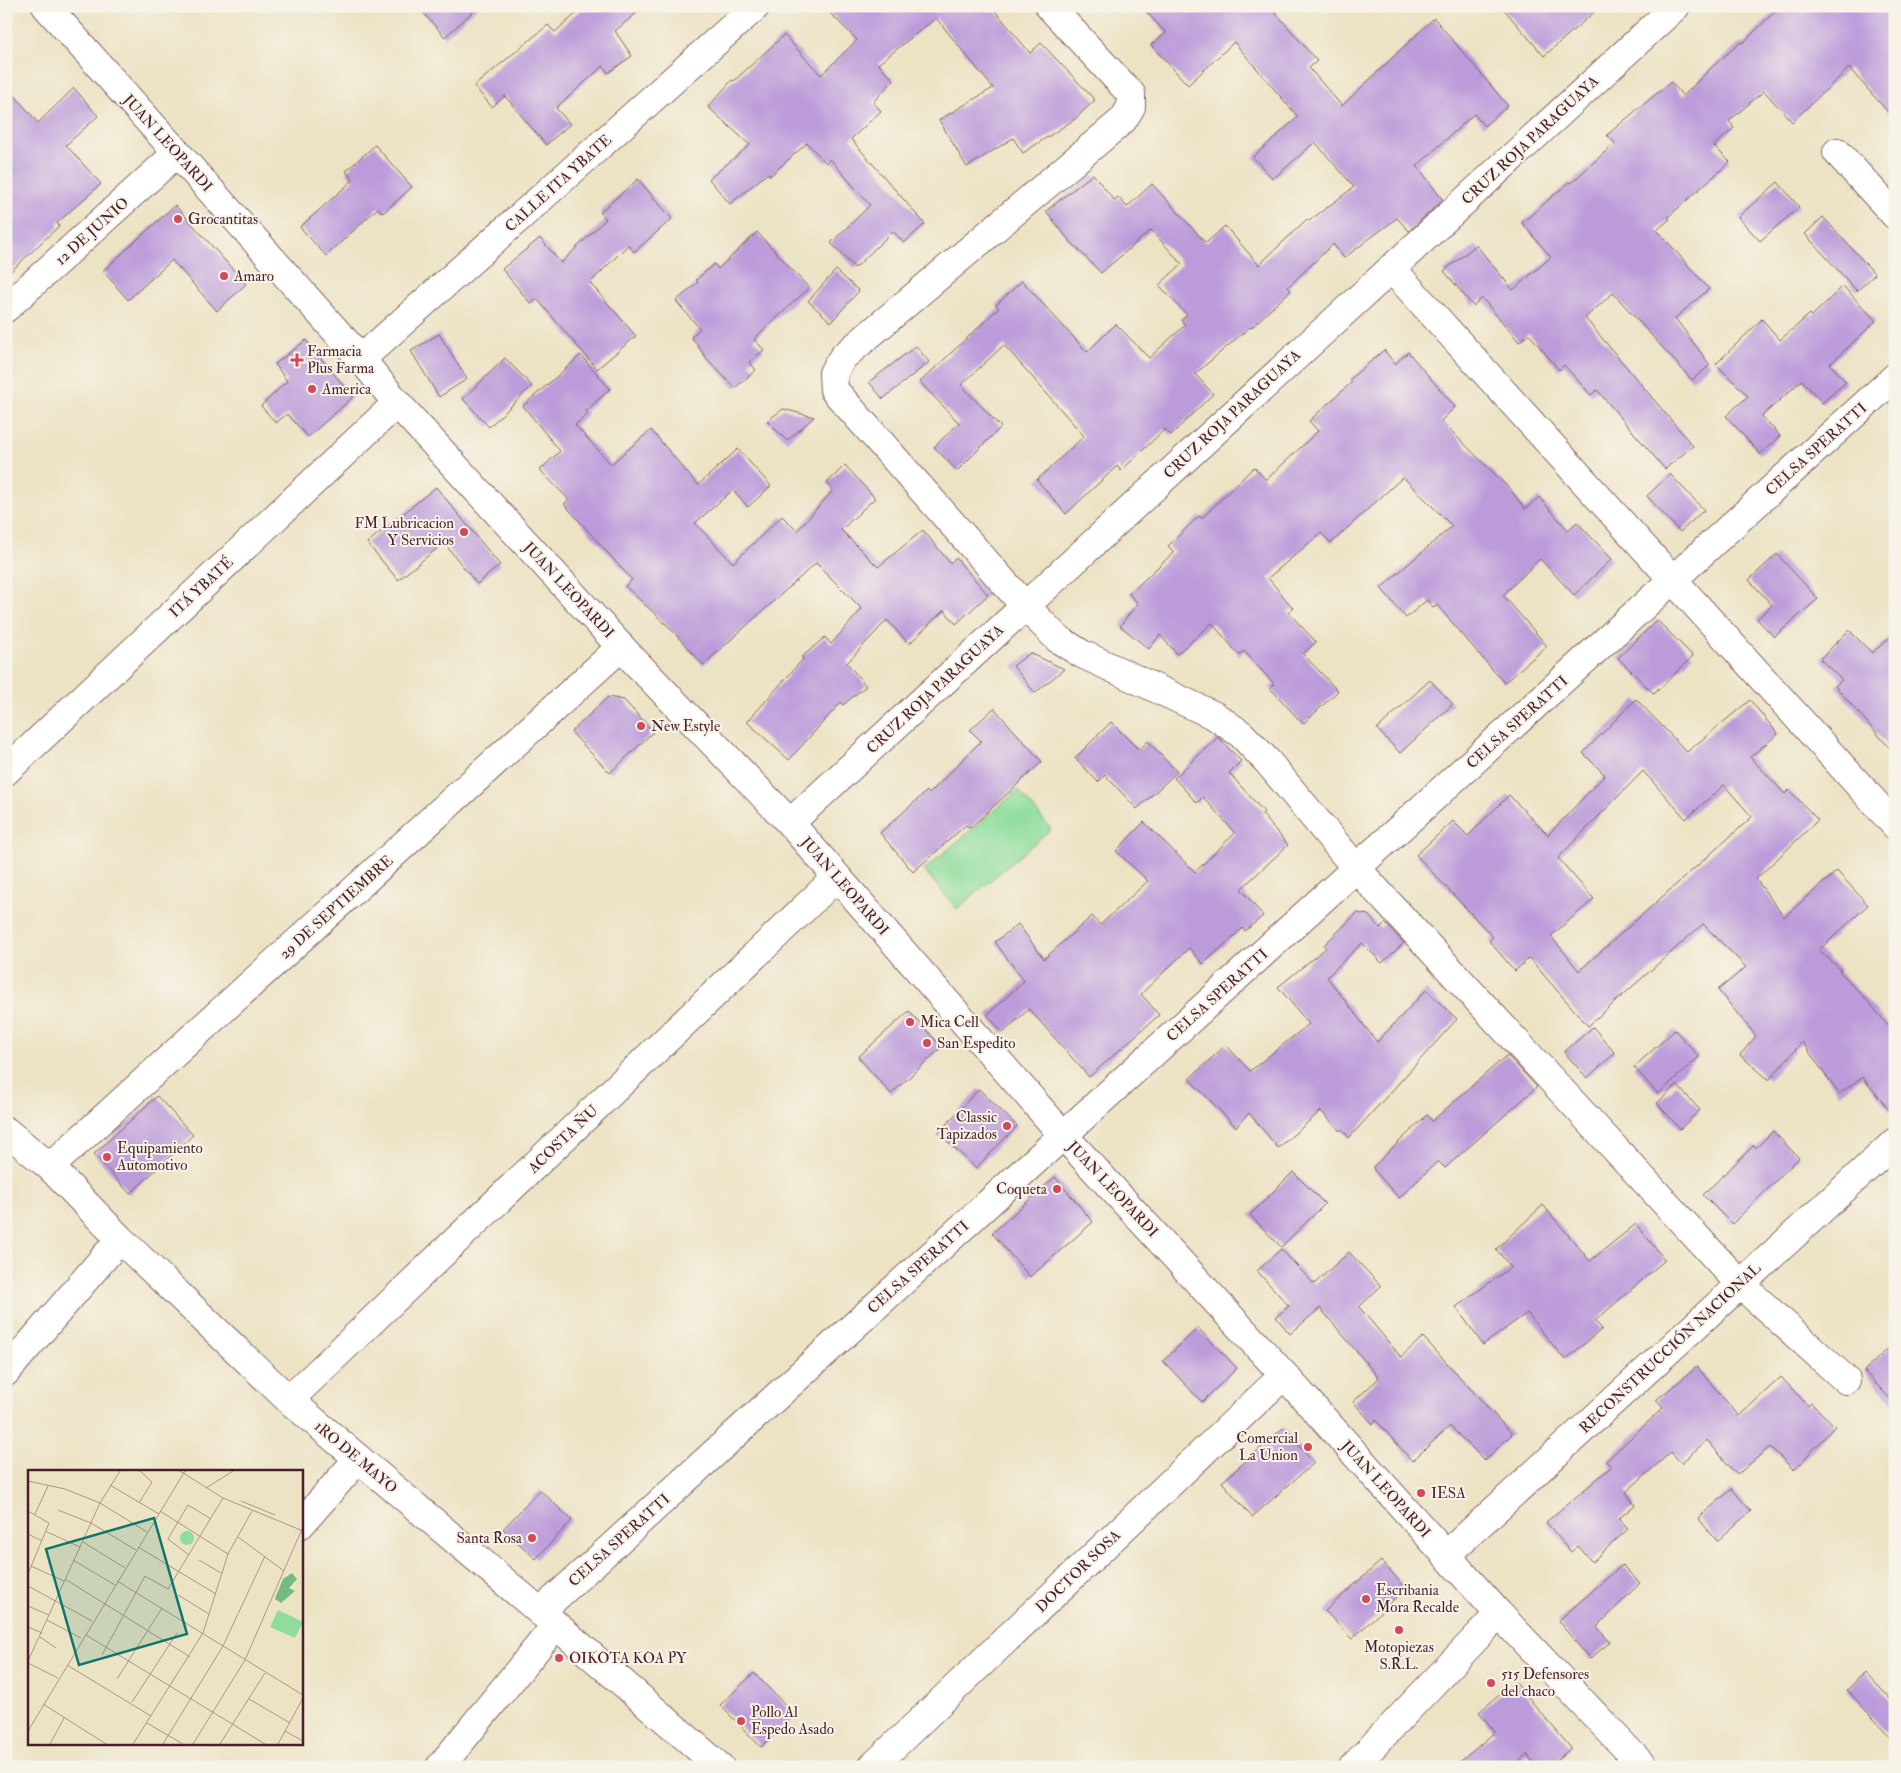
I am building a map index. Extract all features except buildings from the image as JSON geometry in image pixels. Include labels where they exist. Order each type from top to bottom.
[{"type":"street","name":"JUAN LEOPARDI","points":[[46,6],[361,359],[397,403],[621,647],[790,823],[1063,1135],[1284,1375],[1499,1614],[1644,1767]]},
{"type":"street","name":"CALLE ITA YBATE","points":[[361,359],[756,6]]},
{"type":"street","points":[[1050,6],[1131,94],[1131,107],[1123,120],[843,357],[833,372],[834,390],[1025,606],[1058,639],[1082,654],[1215,716],[1241,734],[1267,761],[1356,868],[1740,1284],[1846,1380]]},
{"type":"street","name":"CRUZ ROJA PARAGUAYA","points":[[790,823],[1676,6]]},
{"type":"street","points":[[1837,152],[1895,215]]},
{"type":"street","name":"12 DE JUNIO","points":[[6,308],[177,153]]},
{"type":"street","points":[[1391,268],[1895,825]]},
{"type":"street","name":"CELSA SPERATTI","points":[[440,1767],[548,1618],[1063,1135],[1895,378]]},
{"type":"street","name":"ITÁ YBATÉ","points":[[6,771],[397,403]]},
{"type":"street","name":"29 DE SEPTIEMBRE","points":[[50,1167],[621,647]]},
{"type":"street","name":"ACOSTA ÑU","points":[[289,1400],[837,877]]},
{"type":"street","name":"1RO DE MAYO","points":[[6,1132],[50,1167],[120,1239],[289,1400],[548,1618],[720,1767]]},
{"type":"street","name":"RECONSTRUCCIÓN NACIONAL","points":[[1446,1554],[1895,1142]]},
{"type":"street","points":[[6,1372],[120,1239]]},
{"type":"street","name":"DOCTOR SOSA","points":[[872,1767],[1284,1375]]},
{"type":"street","points":[[302,1523],[358,1459]]},
{"type":"street","points":[[1354,1767],[1499,1614]]},
{"type":"green space","points":[[1018,790],[1051,829],[957,909],[924,870]]},
{"type":"place","name":"Grocantitas","points":[[178,219]]},
{"type":"place","name":"Amaro","points":[[224,276]]},
{"type":"place","name":"Farmacia Plus Farma","points":[[297,360]]},
{"type":"place","name":"America","points":[[312,389]]},
{"type":"place","name":"FM Lubricacion Y Servicios","points":[[464,532]]},
{"type":"place","name":"New Estyle","points":[[641,726]]},
{"type":"place","name":"Mica Cell","points":[[910,1022]]},
{"type":"place","name":"San Espedito","points":[[927,1043]]},
{"type":"place","name":"Classic Tapizados","points":[[1007,1126]]},
{"type":"place","name":"Equipamiento Automotivo","points":[[107,1157]]},
{"type":"place","name":"Coqueta","points":[[1057,1189]]},
{"type":"place","name":"Comercial La Union","points":[[1308,1447]]},
{"type":"place","name":"IESA","points":[[1421,1493]]},
{"type":"place","name":"Santa Rosa","points":[[532,1538]]},
{"type":"place","name":"Escribania Mora Recalde","points":[[1366,1599]]},
{"type":"place","name":"Motopiezas S.R.L.","points":[[1399,1630]]},
{"type":"place","name":"OIKOTA KOA PY","points":[[559,1658]]},
{"type":"place","name":"515 Defensores del chaco","points":[[1491,1683]]},
{"type":"place","name":"Pollo Al Espedo Asado","points":[[741,1721]]}]
